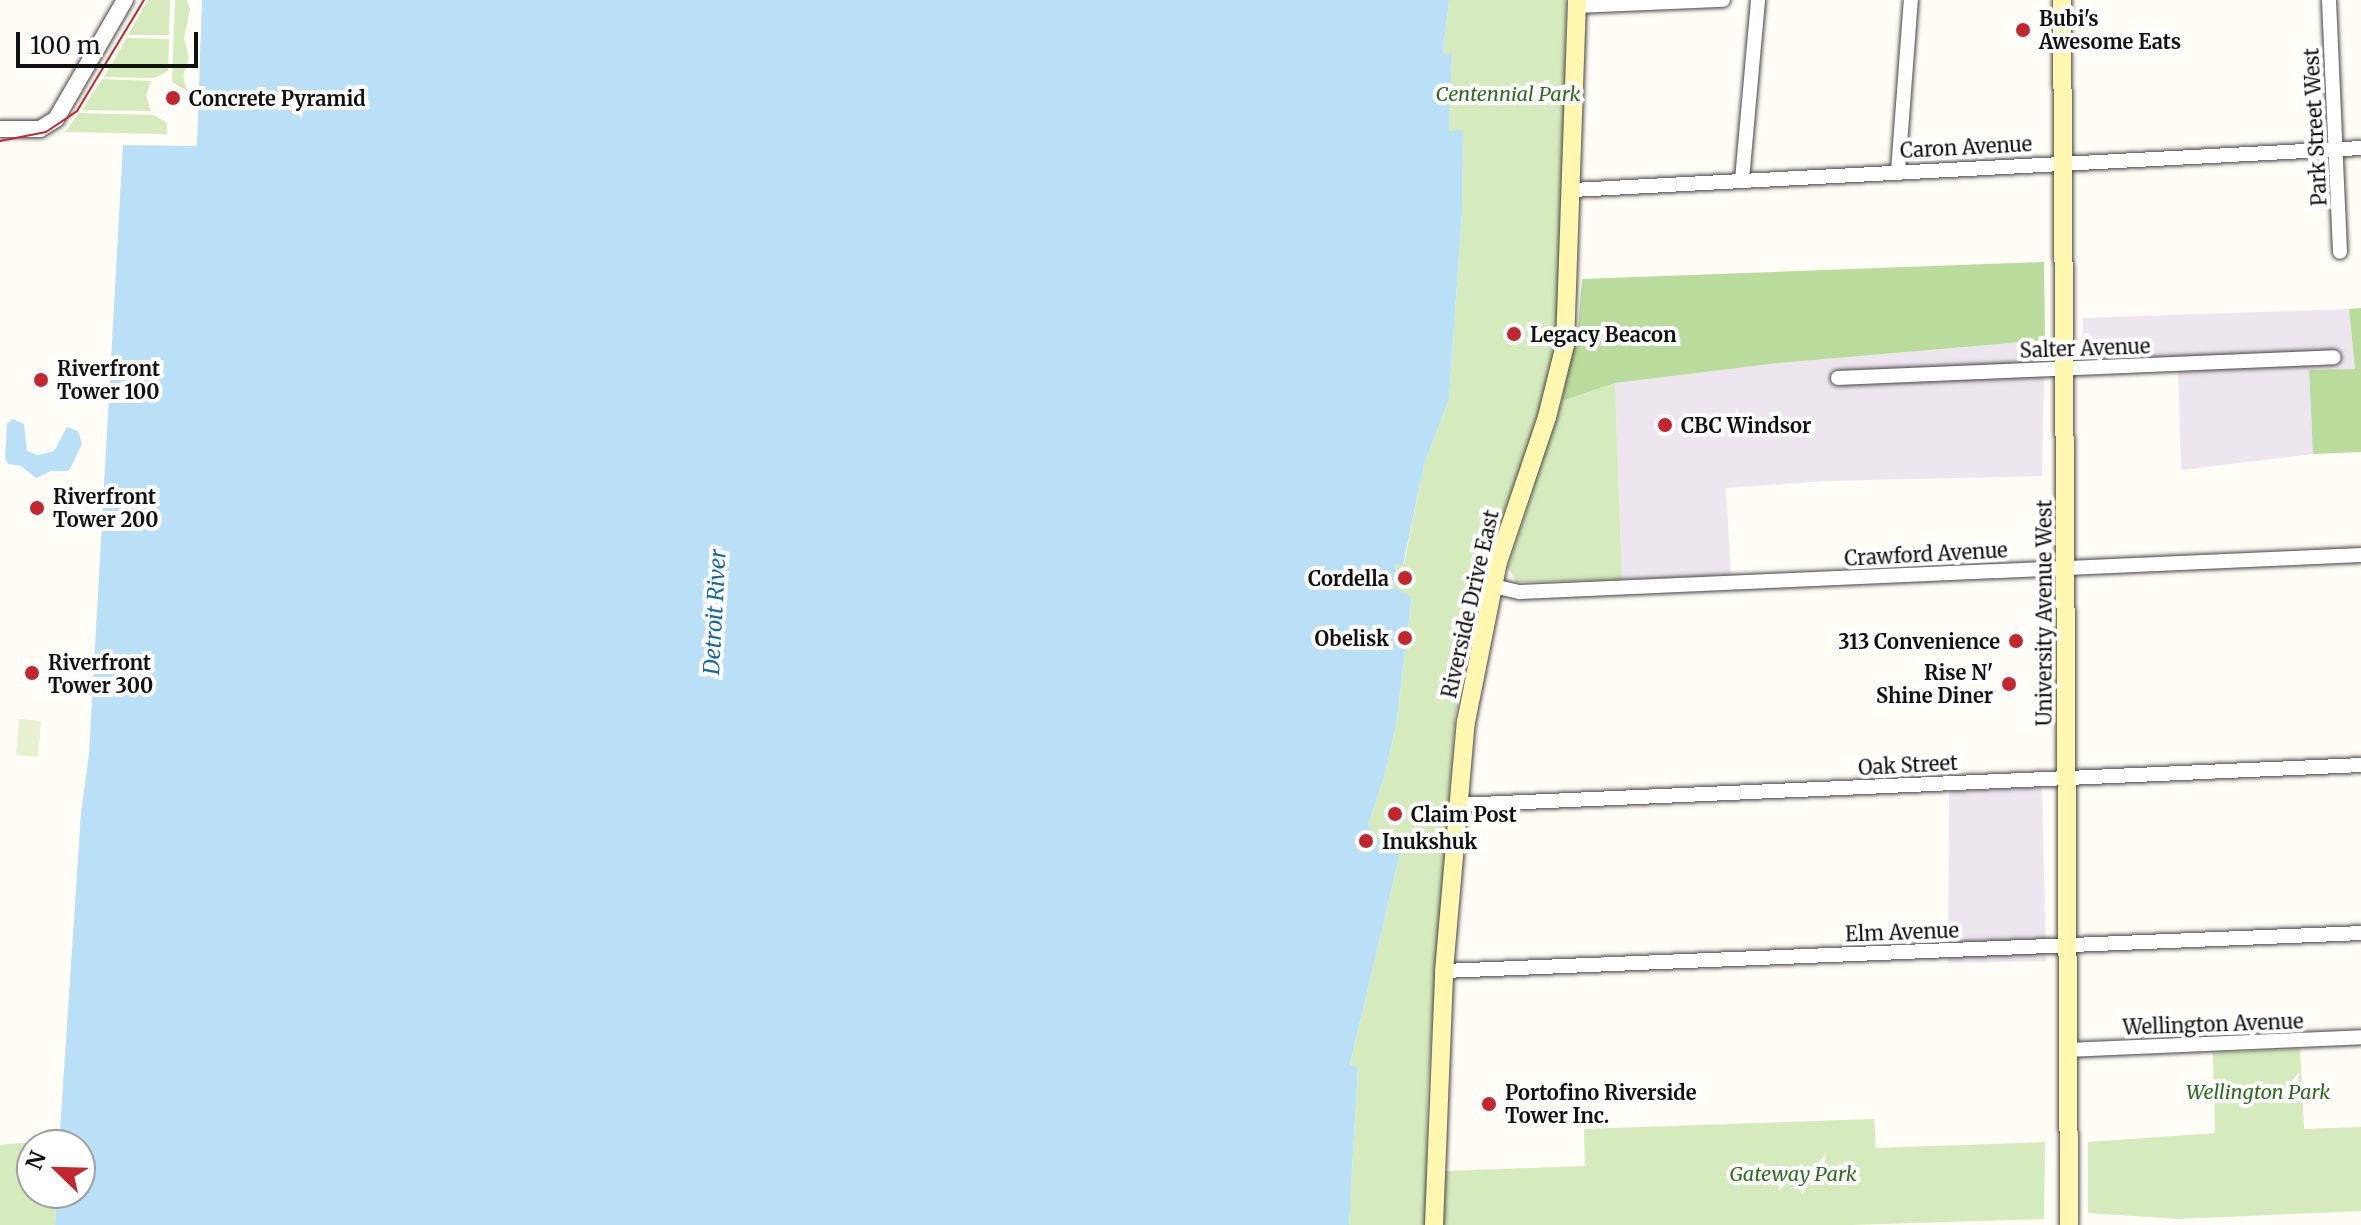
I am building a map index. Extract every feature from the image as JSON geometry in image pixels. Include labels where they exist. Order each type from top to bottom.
[{"type":"main road","name":"University Avenue West","points":[[2062,0],[2069,1225]]},
{"type":"main road","name":"Riverside Drive East","points":[[1434,1225],[1444,971],[1466,722],[1493,586],[1554,395],[1565,345],[1573,190],[1577,3]]},
{"type":"street","points":[[0,129],[31,129],[50,123],[60,113],[125,0]]},
{"type":"street","points":[[1577,3],[1723,0]]},
{"type":"street","points":[[1742,180],[1758,0]]},
{"type":"street","points":[[1898,171],[1911,0]]},
{"type":"street","name":"Park Street West","points":[[2329,0],[2340,252]]},
{"type":"street","name":"Caron Avenue","points":[[1573,190],[2064,161],[2361,148]]},
{"type":"street","name":"Salter Avenue","points":[[1838,378],[2334,357]]},
{"type":"street","name":"Crawford Avenue","points":[[1493,586],[1520,592],[2361,555]]},
{"type":"street","name":"Oak Street","points":[[1457,805],[2361,765]]},
{"type":"street","name":"Elm Avenue","points":[[1444,971],[2361,933]]},
{"type":"street","name":"Wellington Avenue","points":[[2068,1050],[2361,1037]]},
{"type":"shaded area","points":[[2349,309],[2355,369],[2309,371],[2313,454],[2181,470],[2178,370],[2082,372],[2083,318]]},
{"type":"shaded area","points":[[2045,340],[2042,476],[1827,481],[1726,488],[1731,575],[1622,580],[1615,383],[1779,363]]},
{"type":"shaded area","points":[[2042,787],[2046,961],[1948,963],[1949,792]]},
{"type":"green space","points":[[148,0],[170,0],[169,35],[128,35]]},
{"type":"green space","points":[[175,0],[187,0],[190,9],[184,38],[189,58],[183,76],[187,91],[172,82]]},
{"type":"green space","name":"Centennial Park","points":[[1449,0],[1566,0],[1563,281],[1554,349],[1540,408],[1491,553],[1455,715],[1427,1094],[1426,1225],[1349,1225],[1358,1067],[1350,1064],[1401,849],[1375,836],[1368,825],[1385,774],[1396,725],[1412,598],[1392,588],[1396,564],[1404,564],[1424,465],[1449,399],[1462,212],[1463,131],[1449,131],[1452,54],[1443,54]]},
{"type":"green space","points":[[127,38],[169,39],[168,71],[155,78],[104,77]]},
{"type":"green space","points":[[102,79],[151,81],[146,96],[151,111],[82,110]]},
{"type":"green space","points":[[79,113],[154,115],[167,123],[167,134],[65,132]]},
{"type":"green space","points":[[2044,262],[2045,340],[1779,363],[1615,383],[1562,401],[1578,328],[1582,279]]},
{"type":"green space","points":[[2361,308],[2361,452],[2313,454],[2309,370],[2355,369],[2349,309]]},
{"type":"green space","points":[[1615,383],[1622,580],[1516,582],[1508,567],[1562,401]]},
{"type":"green space","points":[[19,719],[41,721],[38,757],[16,755]]},
{"type":"green space","name":"Wellington Park","points":[[2300,1049],[2304,1129],[2361,1127],[2361,1211],[2178,1219],[2088,1213],[2088,1142],[2215,1133],[2213,1053]]},
{"type":"green space","name":"Gateway Park","points":[[1874,1119],[1876,1148],[2045,1142],[2044,1219],[1851,1225],[1444,1225],[1445,1171],[1585,1166],[1584,1129]]},
{"type":"green space","points":[[16,1143],[16,1209],[56,1209],[55,1225],[0,1225],[0,1145]]},
{"type":"water","name":"Detroit River","points":[[202,0],[1449,0],[1443,54],[1452,53],[1449,131],[1463,130],[1462,212],[1449,399],[1424,465],[1403,565],[1396,564],[1393,587],[1412,597],[1396,725],[1385,774],[1368,825],[1375,836],[1401,849],[1350,1064],[1358,1067],[1349,1225],[55,1225],[56,1209],[96,1209],[96,1129],[60,1129],[81,813],[89,754],[123,145],[197,146]]},
{"type":"water","points":[[13,419],[24,424],[27,451],[38,455],[54,451],[67,427],[78,431],[82,444],[69,471],[51,471],[36,478],[21,466],[8,464],[5,458],[7,424]]},
{"type":"tram line","points":[[0,141],[46,132],[77,111],[144,0]]},
{"type":"place","name":"Bubi's Awesome Eats","points":[[2023,30]]},
{"type":"place","name":"Concrete Pyramid","points":[[173,98]]},
{"type":"place","name":"Legacy Beacon","points":[[1514,334]]},
{"type":"place","name":"Riverfront Tower 100","points":[[41,380]]},
{"type":"place","name":"CBC Windsor","points":[[1665,425]]},
{"type":"place","name":"Riverfront Tower 200","points":[[37,508]]},
{"type":"place","name":"Cordella","points":[[1405,578]]},
{"type":"place","name":"Obelisk","points":[[1405,638]]},
{"type":"place","name":"313 Convenience","points":[[2016,641]]},
{"type":"place","name":"Riverfront Tower 300","points":[[32,673]]},
{"type":"place","name":"Rise N' Shine Diner","points":[[2009,684]]},
{"type":"place","name":"Claim Post","points":[[1395,814]]},
{"type":"place","name":"Inukshuk","points":[[1366,841]]},
{"type":"place","name":"Portofino Riverside Tower Inc.","points":[[1489,1104]]}]
